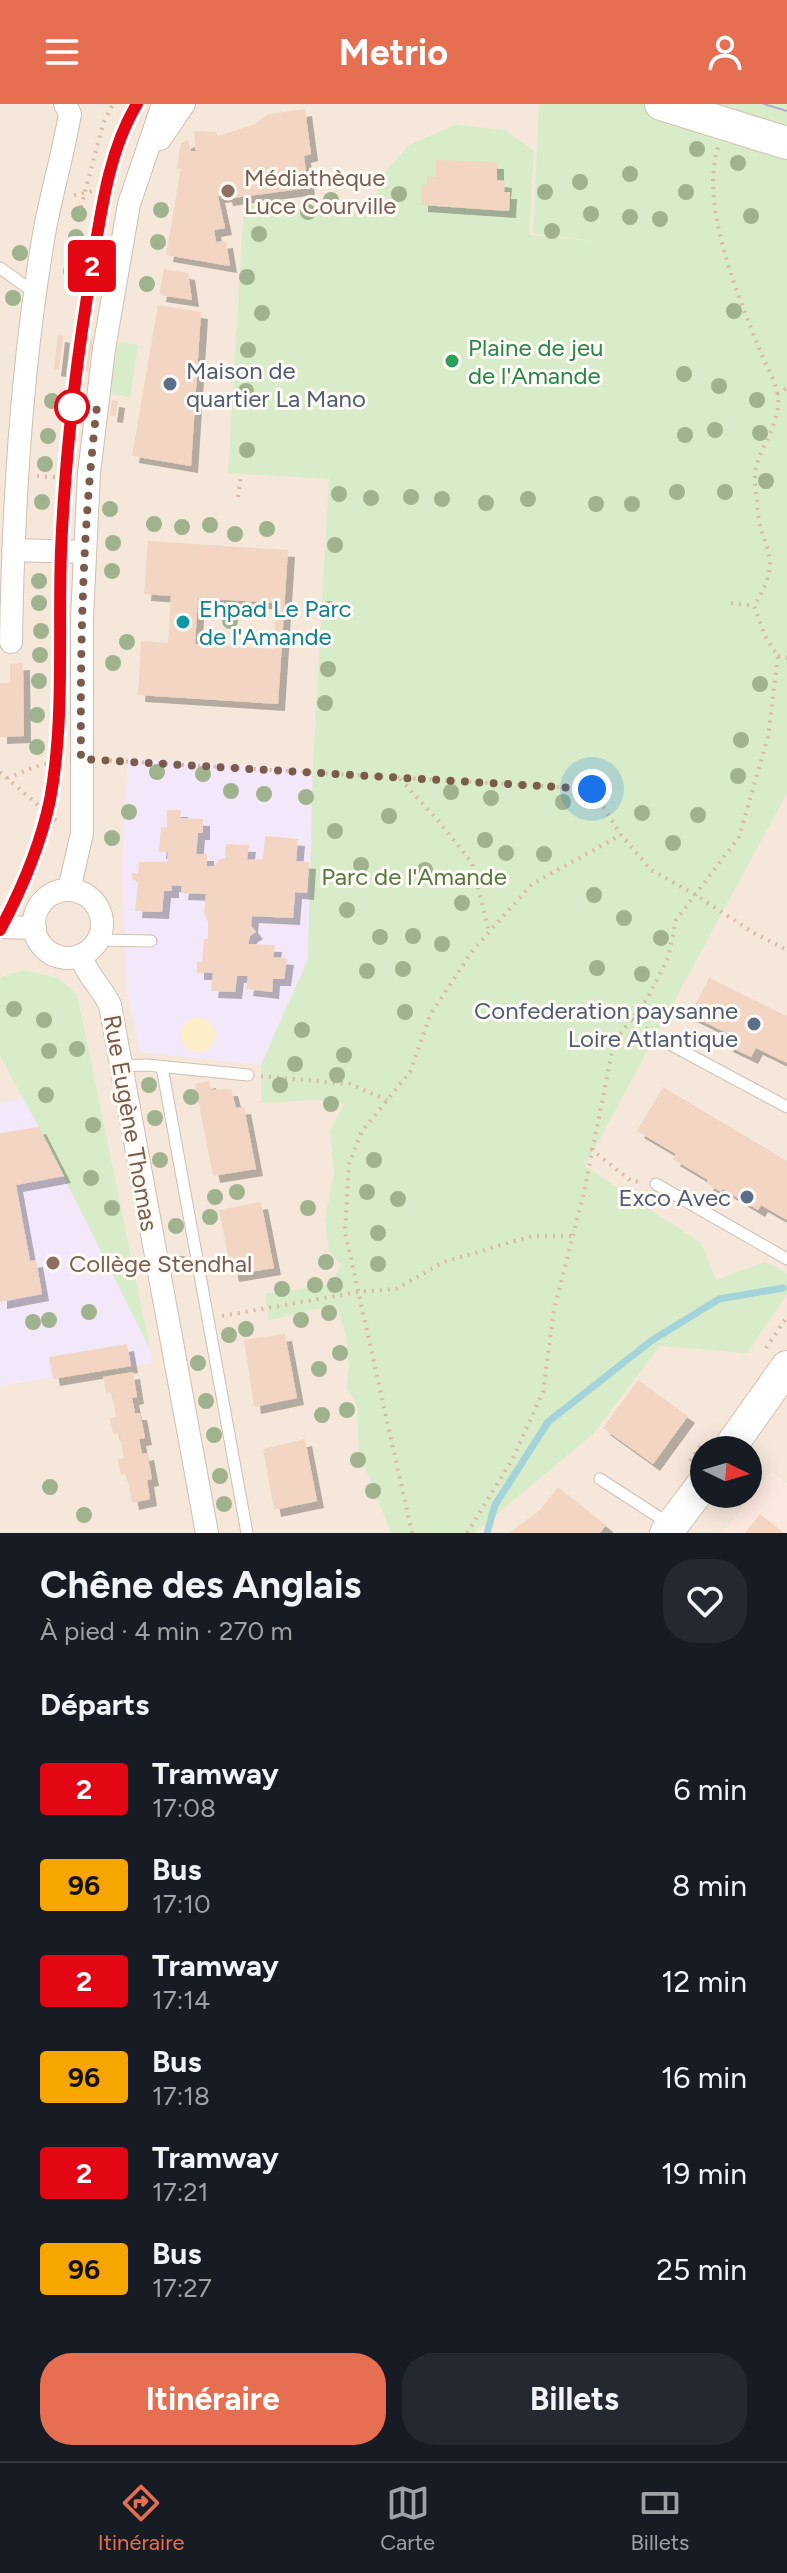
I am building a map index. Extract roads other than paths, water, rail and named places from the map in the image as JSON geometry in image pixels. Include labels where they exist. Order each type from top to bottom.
[{"type":"main road","points":[[661,104],[787,143]]},
{"type":"main road","points":[[738,1436],[787,1367]]},
{"type":"main road","points":[[761,1436],[787,1400]]},
{"type":"main road","points":[[677,1531],[690,1508]]},
{"type":"main road","points":[[677,1531],[704,1508]]},
{"type":"street","points":[[8,647],[23,403],[36,294],[70,114],[65,104]]},
{"type":"street","points":[[69,890],[82,833],[82,618],[89,473],[104,349],[129,204],[163,104]]},
{"type":"street","points":[[144,164],[184,104]]},
{"type":"street","points":[[13,550],[85,552]]},
{"type":"street","points":[[69,890],[85,894],[95,902],[102,923],[98,940],[81,956],[69,958],[51,953],[41,944],[35,918],[42,903],[55,893],[69,890]]},
{"type":"street","points":[[0,927],[35,928]]},
{"type":"street","name":"Rue Eugène Thomas","points":[[81,956],[110,1005],[207,1533]]},
{"type":"lane","points":[[0,268],[36,294]]},
{"type":"lane","points":[[98,940],[151,941]]},
{"type":"lane","points":[[666,1042],[787,1107]]},
{"type":"lane","points":[[121,1066],[248,1075]]},
{"type":"lane","points":[[162,1067],[247,1533]]},
{"type":"lane","points":[[656,1184],[787,1259]]},
{"type":"lane","points":[[600,1479],[677,1531]]},
{"type":"waterway","points":[[487,1533],[495,1505],[548,1422],[651,1341],[719,1299],[783,1288]]},
{"type":"tram line","points":[[0,930],[30,867],[50,800],[58,738],[63,515],[76,373],[107,183],[119,142],[137,104]]},
{"type":"tram line","name":"2","points":[[0,930],[30,867],[50,799],[57,725],[65,489],[79,354],[111,170],[137,104]]},
{"type":"tram line","points":[[764,104],[787,111]]},
{"type":"place","name":"Médiathèque Luce Courville","points":[[228,191]]},
{"type":"place","name":"Plaine de jeu de l'Amande","points":[[452,361]]},
{"type":"place","name":"Maison de quartier La Mano","points":[[170,384]]},
{"type":"place","name":"Ehpad Le Parc de l'Amande","points":[[183,622]]},
{"type":"place","name":"Confederation paysanne Loire Atlantique","points":[[754,1024]]},
{"type":"place","name":"Exco Avec","points":[[747,1197]]},
{"type":"place","name":"Collège Stendhal","points":[[53,1263]]},
{"type":"park label","name":"Parc de l'Amande","points":[[414,876]]}]
